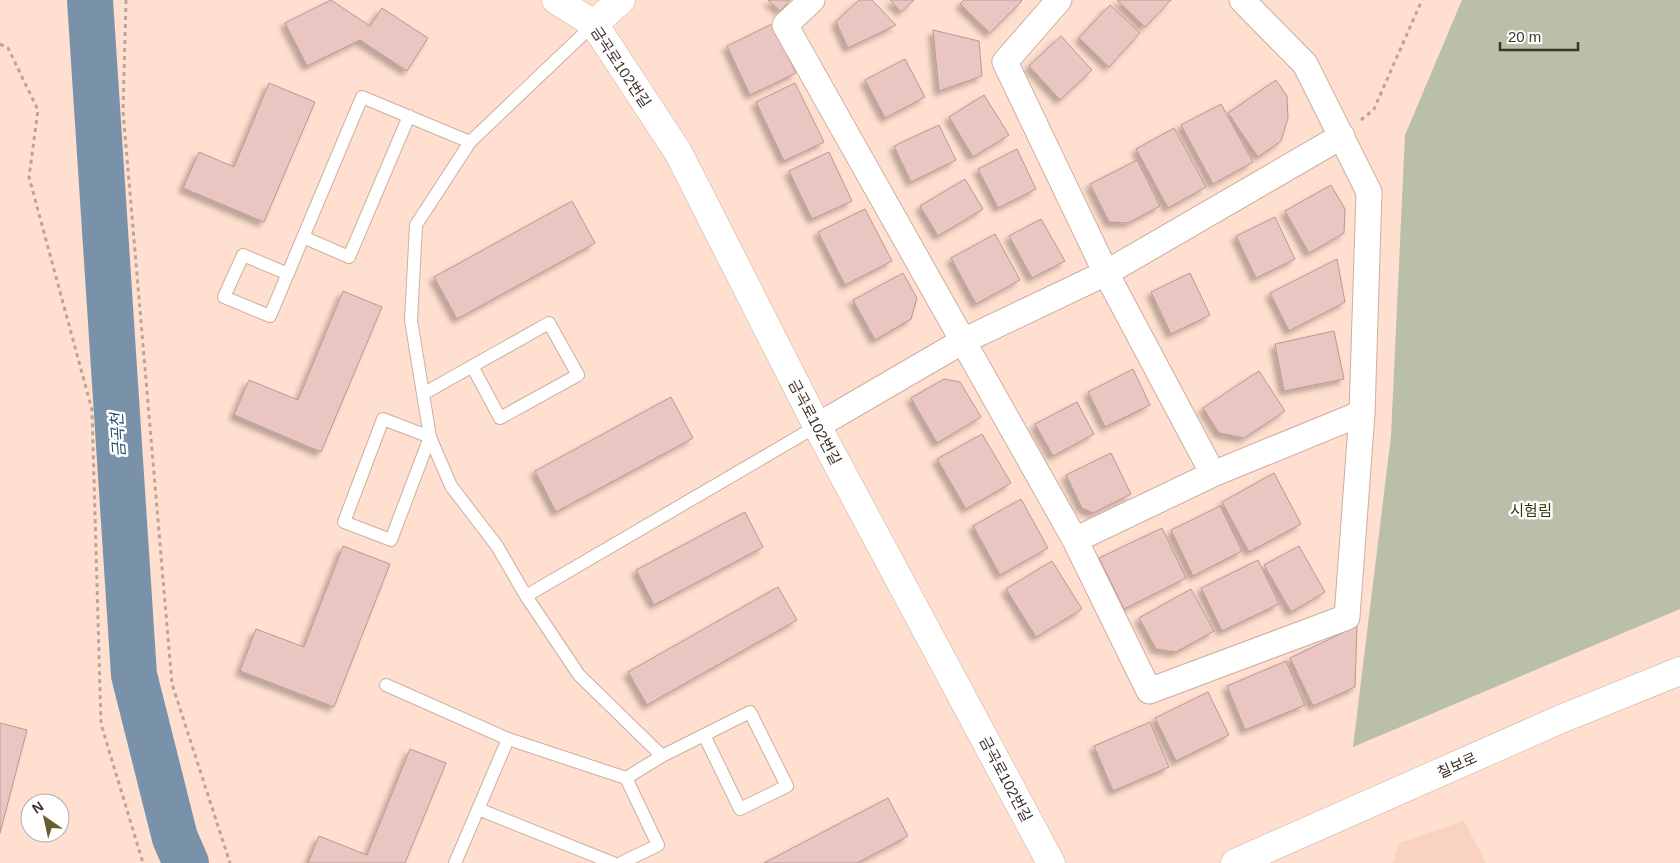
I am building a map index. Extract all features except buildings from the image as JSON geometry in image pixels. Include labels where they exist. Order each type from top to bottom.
[{"type":"street","name":"금곡로102번길","points":[[556,0],[594,24],[678,152],[817,426],[1052,863]]},
{"type":"street","points":[[594,24],[621,0]]},
{"type":"street","points":[[812,0],[785,25],[1075,540],[1149,691],[1347,617],[1362,412],[1369,192],[1306,64],[1242,0]]},
{"type":"street","points":[[1059,0],[1005,62],[1106,273],[1213,474]]},
{"type":"street","points":[[817,426],[964,341],[1106,273],[1342,136]]},
{"type":"street","points":[[1075,540],[1213,474],[1362,412]]},
{"type":"street","name":"칠보로","points":[[1236,863],[1561,718],[1680,671]]},
{"type":"lane","points":[[594,24],[470,142],[416,225],[411,320],[430,436],[451,486],[496,546],[526,596],[579,675],[662,756]]},
{"type":"lane","points":[[288,274],[242,255],[224,297],[270,316],[288,274],[362,97],[470,142]]},
{"type":"lane","points":[[303,238],[349,257],[408,116]]},
{"type":"lane","points":[[423,394],[472,366],[549,323],[578,375],[500,418],[472,366]]},
{"type":"lane","points":[[383,419],[430,436],[391,540],[344,522],[383,419]]},
{"type":"lane","points":[[526,596],[817,426]]},
{"type":"lane","points":[[386,685],[508,739],[626,778],[658,845],[620,863]]},
{"type":"lane","points":[[626,778],[662,756],[704,735],[750,712],[787,786],[740,809],[704,735]]},
{"type":"lane","points":[[455,863],[508,739]]},
{"type":"lane","points":[[478,809],[613,863]]},
{"type":"path","points":[[126,0],[124,111],[172,684],[230,863]]},
{"type":"path","points":[[1342,136],[1374,109],[1422,0]]},
{"type":"path","points":[[0,44],[8,48],[38,110],[29,177],[92,410],[101,724],[143,863]]},
{"type":"shaded area","points":[[1464,821],[1486,863],[1393,863],[1399,843]]},
{"type":"green space","name":"시험림","points":[[1462,0],[1680,0],[1680,609],[1353,747],[1391,436],[1405,135]]},
{"type":"waterway","name":"금곡천","points":[[90,0],[134,675],[175,838],[186,863]]}]
